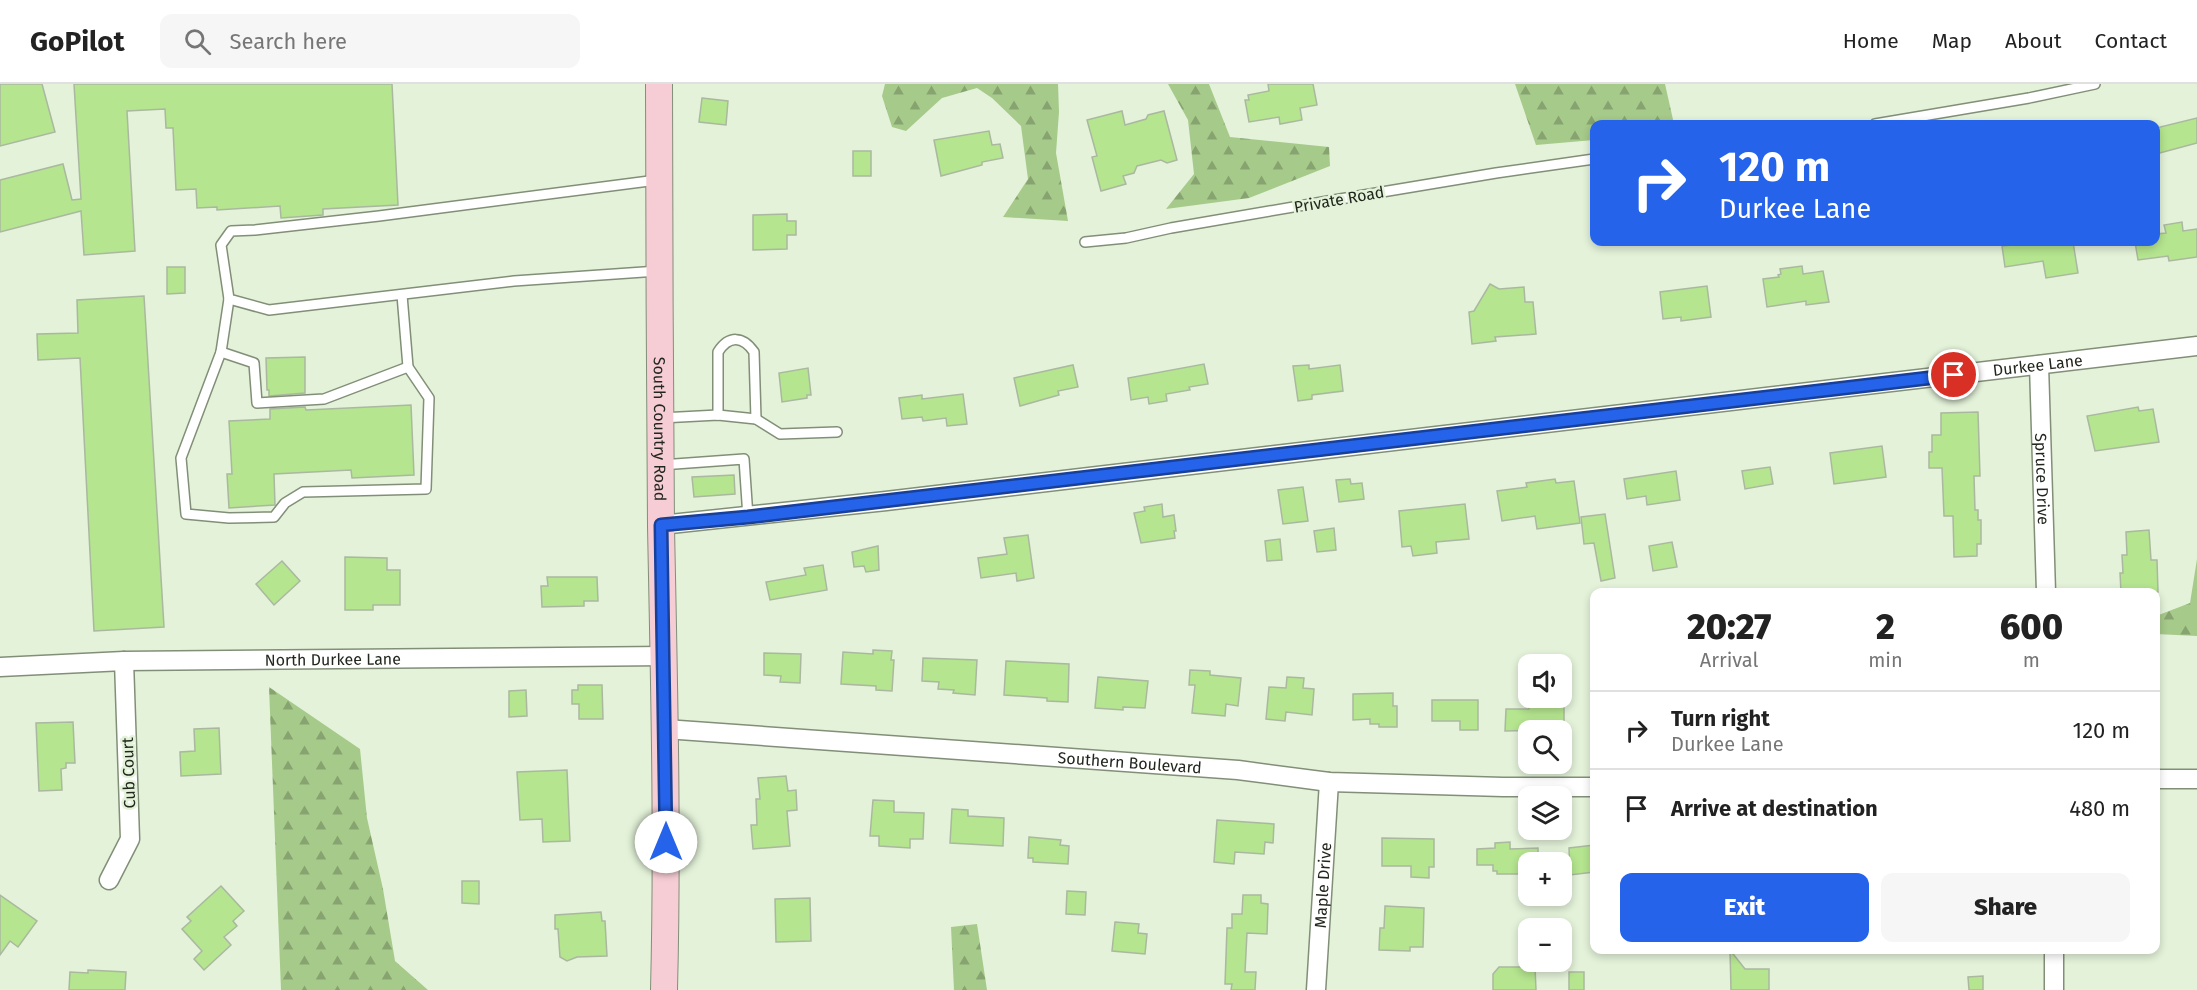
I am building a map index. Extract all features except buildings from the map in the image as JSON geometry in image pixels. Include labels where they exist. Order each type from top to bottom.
[{"type":"main road","name":"South Country Road","points":[[659,84],[661,525],[665,656],[664,990]]},
{"type":"street","name":"Durkee Lane","points":[[661,525],[748,517],[2197,346]]},
{"type":"street","name":"Spruce Drive","points":[[2039,365],[2046,588]]},
{"type":"street","name":"North Durkee Lane","points":[[0,667],[124,661],[665,656]]},
{"type":"street","name":"Cub Court","points":[[109,880],[130,839],[124,661]]},
{"type":"street","name":"Southern Boulevard","points":[[665,729],[1238,770],[1329,782],[1590,787]]},
{"type":"street","points":[[2160,779],[2197,778]]},
{"type":"street","name":"Maple Drive","points":[[1316,990],[1329,782]]},
{"type":"street","points":[[2054,954],[2054,990]]},
{"type":"lane","points":[[1900,120],[2029,99],[2095,84]]},
{"type":"lane","name":"Private Road","points":[[1085,242],[1126,238],[1328,201],[1590,160]]},
{"type":"lane","points":[[402,295],[408,367],[429,398],[426,489],[303,492],[285,503],[274,517],[229,518],[186,514],[181,458],[221,352],[229,299],[221,245],[231,231],[391,215],[659,180]]},
{"type":"lane","points":[[229,299],[270,310],[514,281],[661,271]]},
{"type":"lane","points":[[718,415],[718,352],[731,340],[742,340],[749,344],[754,352],[756,419]]},
{"type":"lane","points":[[221,352],[254,363],[257,403],[324,399],[408,367]]},
{"type":"lane","points":[[661,418],[718,415],[756,419],[780,435],[837,432]]},
{"type":"lane","points":[[661,465],[744,459],[748,517]]},
{"type":"green space","points":[[885,84],[1058,84],[1059,112],[1056,153],[1068,221],[1003,217],[1028,179],[1021,126],[992,98],[977,88],[942,98],[906,131],[892,127],[882,96]]},
{"type":"green space","points":[[1168,84],[1209,84],[1230,137],[1329,147],[1330,166],[1249,198],[1166,209],[1194,174],[1188,120]]},
{"type":"green space","points":[[1515,84],[1665,84],[1673,120],[1590,120],[1590,140],[1536,145]]},
{"type":"green space","points":[[2197,559],[2197,636],[2160,634],[2160,614],[2190,603]]},
{"type":"green space","points":[[269,687],[360,749],[367,818],[383,889],[395,961],[428,990],[281,990]]},
{"type":"green space","points":[[977,924],[987,990],[954,990],[951,927]]},
{"type":"route","points":[[666,842],[665,656],[661,525],[748,517],[1954,375]]}]
